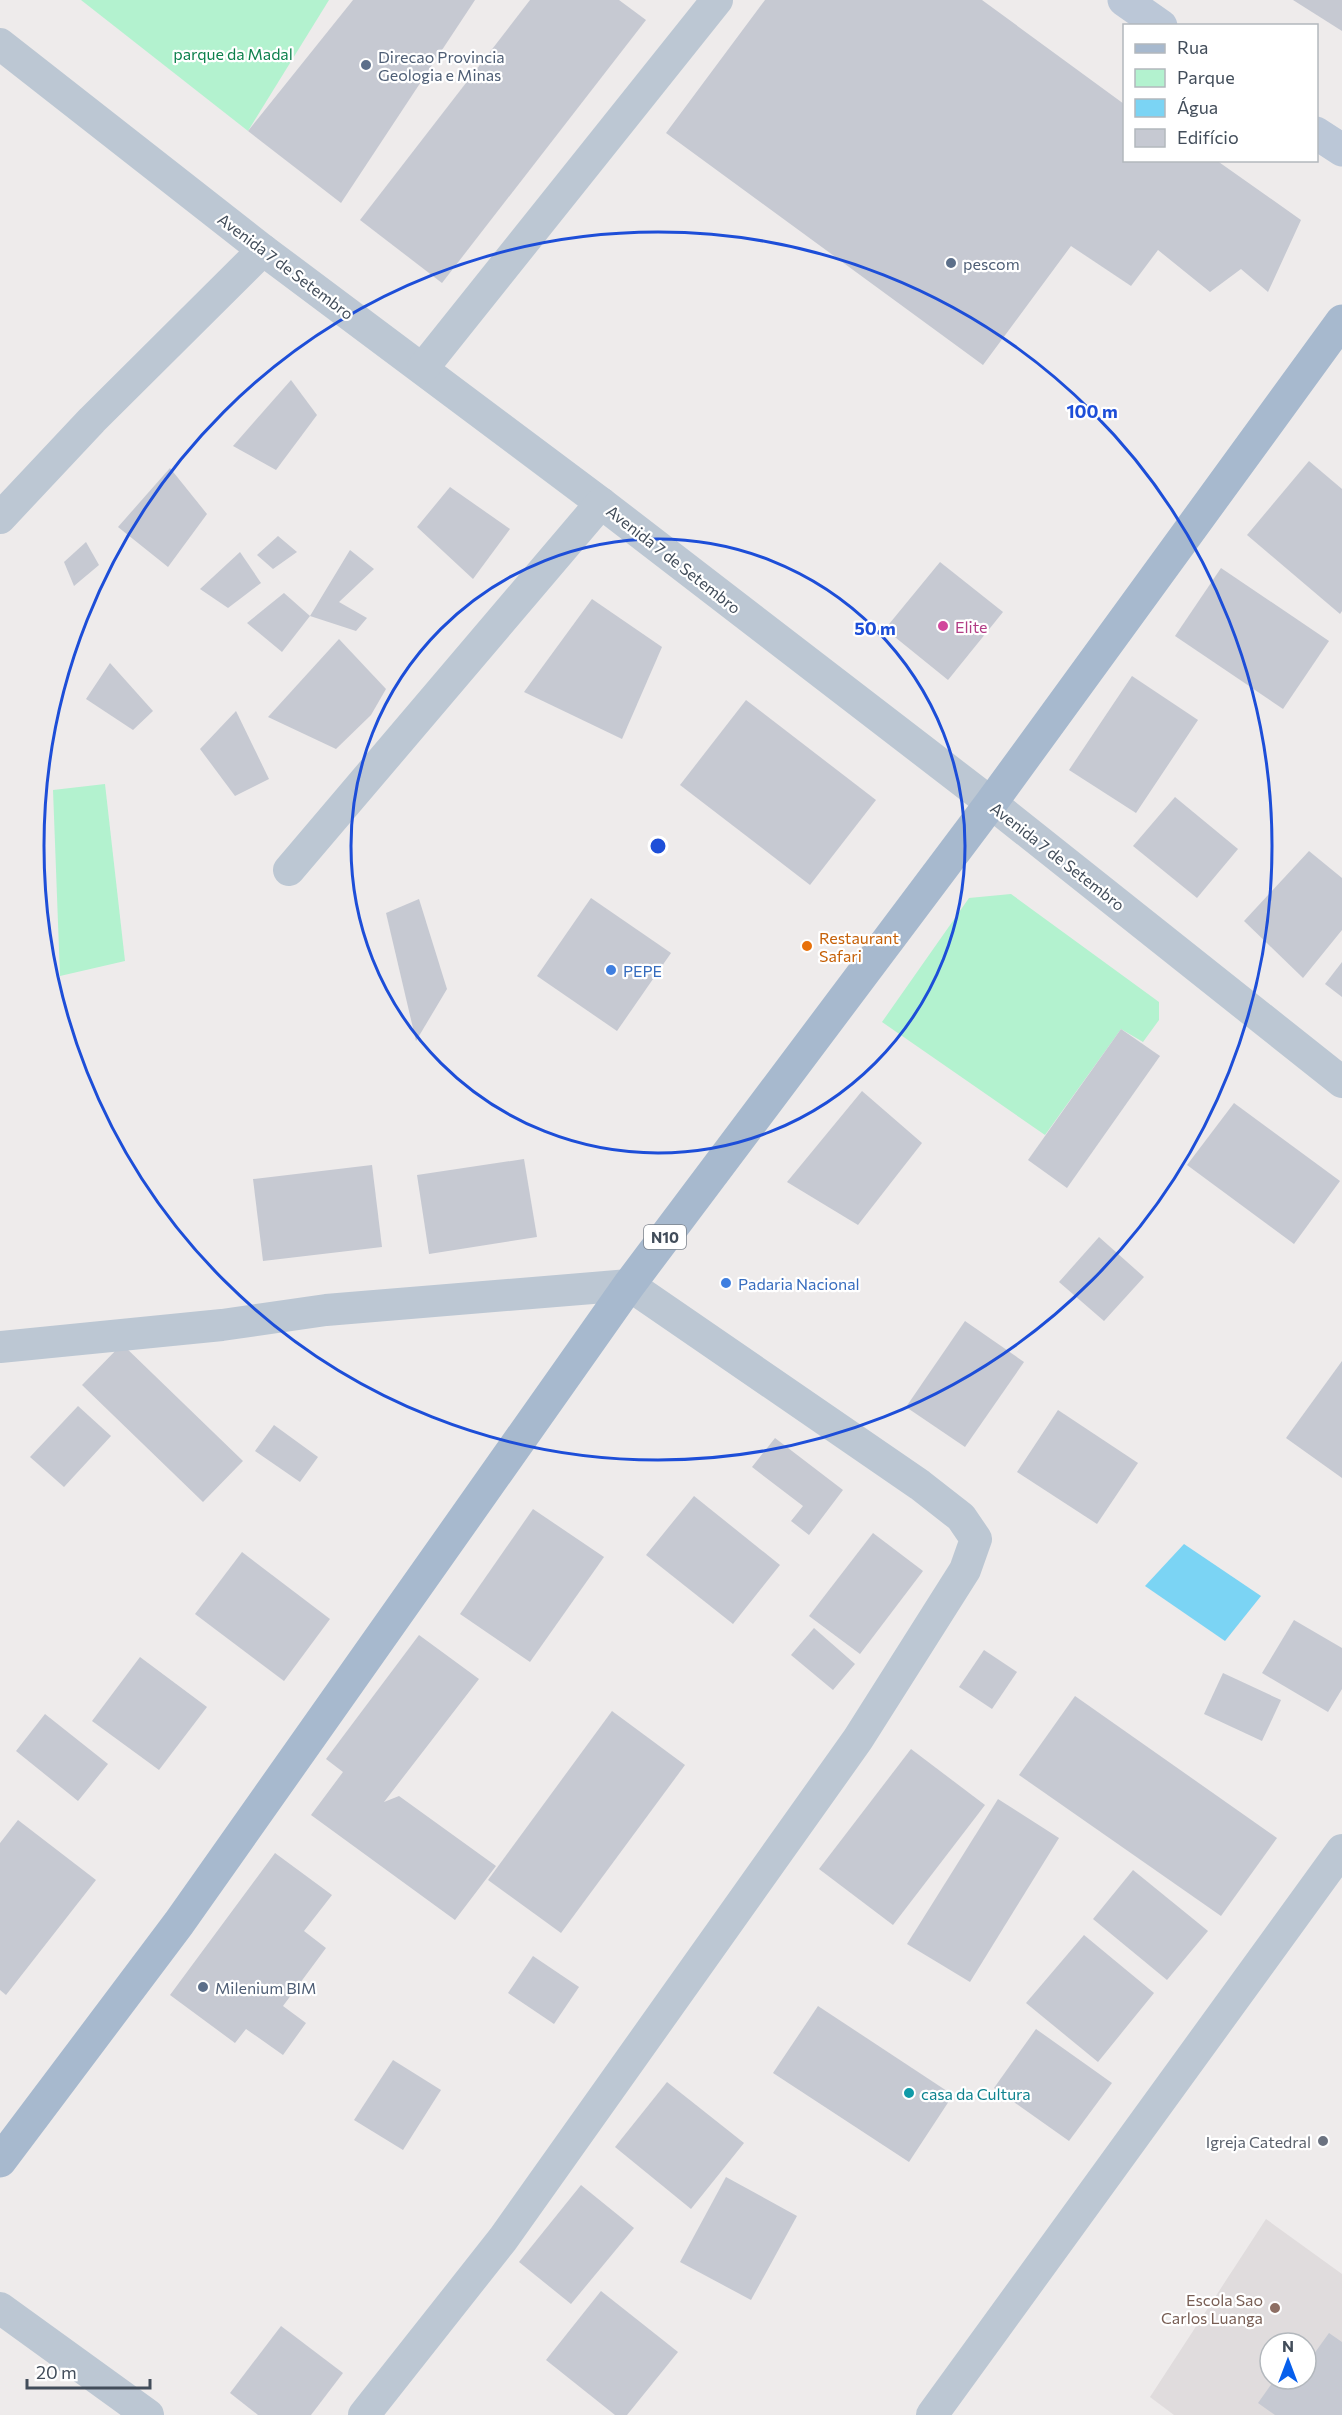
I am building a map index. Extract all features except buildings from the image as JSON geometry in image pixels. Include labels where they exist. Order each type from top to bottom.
[{"type":"main road","name":"N10","points":[[0,2161],[179,1923],[629,1285],[991,803],[1342,321]]},
{"type":"street","points":[[423,368],[717,0]]},
{"type":"street","points":[[1124,0],[1158,24]]},
{"type":"street","name":"Avenida 7 de Setembro","points":[[0,44],[263,250],[601,503],[991,803],[1342,1082]]},
{"type":"street","points":[[1318,134],[1342,150]]},
{"type":"street","points":[[0,518],[92,420],[263,250]]},
{"type":"street","points":[[289,870],[601,503]]},
{"type":"street","points":[[0,1347],[222,1325],[326,1310],[629,1285],[920,1485],[961,1517],[976,1539],[964,1570],[858,1739],[503,2239],[364,2415]]},
{"type":"street","points":[[932,2415],[1342,1850]]},
{"type":"street","points":[[0,2308],[148,2415]]},
{"type":"shaded area","name":"Escola Sao Carlos Luanga","points":[[1266,2219],[1342,2274],[1342,2415],[1174,2415],[1150,2397]]},
{"type":"green space","name":"parque da Madal","points":[[81,0],[329,0],[248,131]]},
{"type":"green space","points":[[105,784],[125,961],[60,976],[53,790]]},
{"type":"green space","points":[[1011,894],[1159,1002],[1159,1020],[1143,1042],[1121,1029],[1045,1135],[882,1022],[969,898]]},
{"type":"water","points":[[1184,1544],[1261,1596],[1225,1641],[1145,1586]]},
{"type":"place","name":"Direcao Provincia Geologia e Minas","points":[[366,65]]},
{"type":"place","name":"pescom","points":[[951,263]]},
{"type":"place","name":"Elite","points":[[943,626]]},
{"type":"place","name":"Restaurant Safari","points":[[807,946]]},
{"type":"place","name":"PEPE","points":[[611,970]]},
{"type":"place","name":"Padaria Nacional","points":[[726,1283]]},
{"type":"place","name":"Milenium BIM","points":[[203,1987]]},
{"type":"place","name":"casa da Cultura","points":[[909,2093]]},
{"type":"place","name":"Igreja Catedral","points":[[1323,2141]]},
{"type":"place","name":"Escola Sao Carlos Luanga","points":[[1275,2308]]}]
